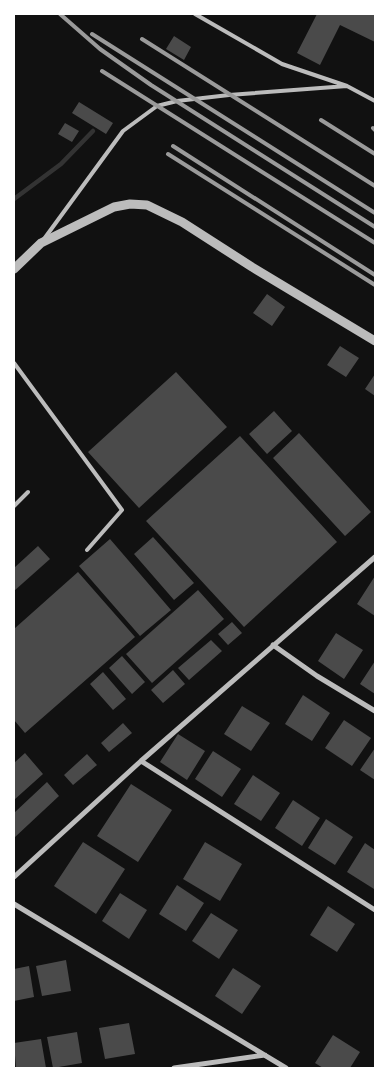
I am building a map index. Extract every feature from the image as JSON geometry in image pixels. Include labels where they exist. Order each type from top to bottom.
[{"type":"street","points":[[14,268],[41,243],[114,207],[130,204],[147,205],[182,222],[252,267],[375,341]]},
{"type":"street","points":[[14,877],[273,645],[375,558]]},
{"type":"street","points":[[273,645],[317,676],[375,711]]},
{"type":"street","points":[[142,761],[375,910]]},
{"type":"street","points":[[14,904],[266,1054],[286,1068]]},
{"type":"street","points":[[174,1068],[266,1054]]},
{"type":"lane","points":[[195,14],[282,64],[347,86],[375,101]]},
{"type":"lane","points":[[41,243],[123,131],[157,106],[176,100],[347,86]]},
{"type":"lane","points":[[14,364],[122,510],[87,550]]},
{"type":"lane","points":[[14,506],[28,492]]},
{"type":"building","points":[[317,14],[375,14],[375,42],[340,25],[320,65],[297,53]]},
{"type":"building","points":[[174,36],[191,47],[184,60],[166,49]]},
{"type":"building","points":[[79,102],[113,123],[106,134],[72,113]]},
{"type":"building","points":[[65,123],[79,131],[72,142],[58,134]]},
{"type":"building","points":[[267,294],[285,307],[272,326],[253,313]]},
{"type":"building","points":[[340,346],[359,358],[346,377],[327,365]]},
{"type":"building","points":[[176,372],[227,427],[139,508],[88,452]]},
{"type":"building","points":[[375,374],[375,396],[365,389]]},
{"type":"building","points":[[274,411],[292,431],[267,454],[249,434]]},
{"type":"building","points":[[299,433],[371,512],[345,536],[273,458]]},
{"type":"building","points":[[240,436],[337,542],[244,627],[146,521]]},
{"type":"building","points":[[153,537],[194,583],[174,600],[134,554]]},
{"type":"building","points":[[110,539],[171,610],[140,636],[79,566]]},
{"type":"building","points":[[38,546],[50,559],[14,591],[14,568]]},
{"type":"building","points":[[78,572],[135,637],[25,733],[14,720],[14,629]]},
{"type":"building","points":[[375,576],[375,616],[357,604]]},
{"type":"building","points":[[198,590],[224,619],[152,683],[126,654]]},
{"type":"building","points":[[232,622],[242,633],[228,645],[218,634]]},
{"type":"building","points":[[336,633],[363,650],[344,679],[318,661]]},
{"type":"building","points":[[211,640],[222,651],[189,680],[178,668]]},
{"type":"building","points":[[122,656],[145,682],[132,694],[109,668]]},
{"type":"building","points":[[375,661],[375,694],[360,684]]},
{"type":"building","points":[[173,670],[185,684],[163,703],[151,690]]},
{"type":"building","points":[[103,672],[126,699],[113,710],[90,684]]},
{"type":"building","points":[[303,695],[330,713],[312,741],[285,724]]},
{"type":"building","points":[[242,706],[270,723],[251,751],[224,734]]},
{"type":"building","points":[[344,720],[371,738],[352,766],[325,748]]},
{"type":"building","points":[[123,723],[132,733],[109,752],[101,743]]},
{"type":"building","points":[[178,734],[205,751],[187,780],[160,762]]},
{"type":"building","points":[[375,748],[375,780],[360,770]]},
{"type":"building","points":[[213,751],[241,769],[222,797],[195,779]]},
{"type":"building","points":[[25,753],[43,774],[14,800],[14,763]]},
{"type":"building","points":[[87,754],[97,765],[73,785],[64,775]]},
{"type":"building","points":[[253,775],[280,793],[261,821],[234,804]]},
{"type":"building","points":[[47,782],[59,796],[14,838],[14,813]]},
{"type":"building","points":[[131,784],[172,810],[138,862],[97,836]]},
{"type":"building","points":[[293,800],[320,818],[302,846],[275,828]]},
{"type":"building","points":[[326,819],[353,837],[335,865],[308,848]]},
{"type":"building","points":[[83,842],[125,869],[96,914],[54,886]]},
{"type":"building","points":[[205,842],[242,864],[220,901],[183,879]]},
{"type":"building","points":[[365,843],[375,850],[374,889],[347,872]]},
{"type":"building","points":[[177,885],[204,903],[186,931],[159,914]]},
{"type":"building","points":[[120,893],[147,910],[129,939],[102,921]]},
{"type":"building","points":[[328,906],[355,924],[337,952],[310,935]]},
{"type":"building","points":[[211,913],[238,930],[219,959],[192,941]]},
{"type":"building","points":[[66,960],[71,991],[42,996],[36,966]]},
{"type":"building","points":[[29,966],[34,997],[14,1001],[14,969]]},
{"type":"building","points":[[233,968],[261,986],[242,1014],[215,996]]},
{"type":"building","points":[[129,1023],[135,1054],[105,1059],[99,1028]]},
{"type":"building","points":[[77,1032],[82,1063],[53,1068],[47,1037]]},
{"type":"building","points":[[333,1035],[360,1052],[350,1068],[323,1068],[315,1063]]},
{"type":"building","points":[[41,1039],[46,1068],[16,1068],[14,1043]]},
{"type":"waterway","points":[[14,199],[61,164],[93,131]]},
{"type":"railway","points":[[60,14],[100,49],[151,85],[375,227]]},
{"type":"railway","points":[[92,34],[375,213]]},
{"type":"railway","points":[[142,39],[375,186]]},
{"type":"railway","points":[[102,71],[375,243]]},
{"type":"railway","points":[[321,120],[375,154]]},
{"type":"railway","points":[[173,146],[375,275]]},
{"type":"railway","points":[[168,154],[375,285]]}]
